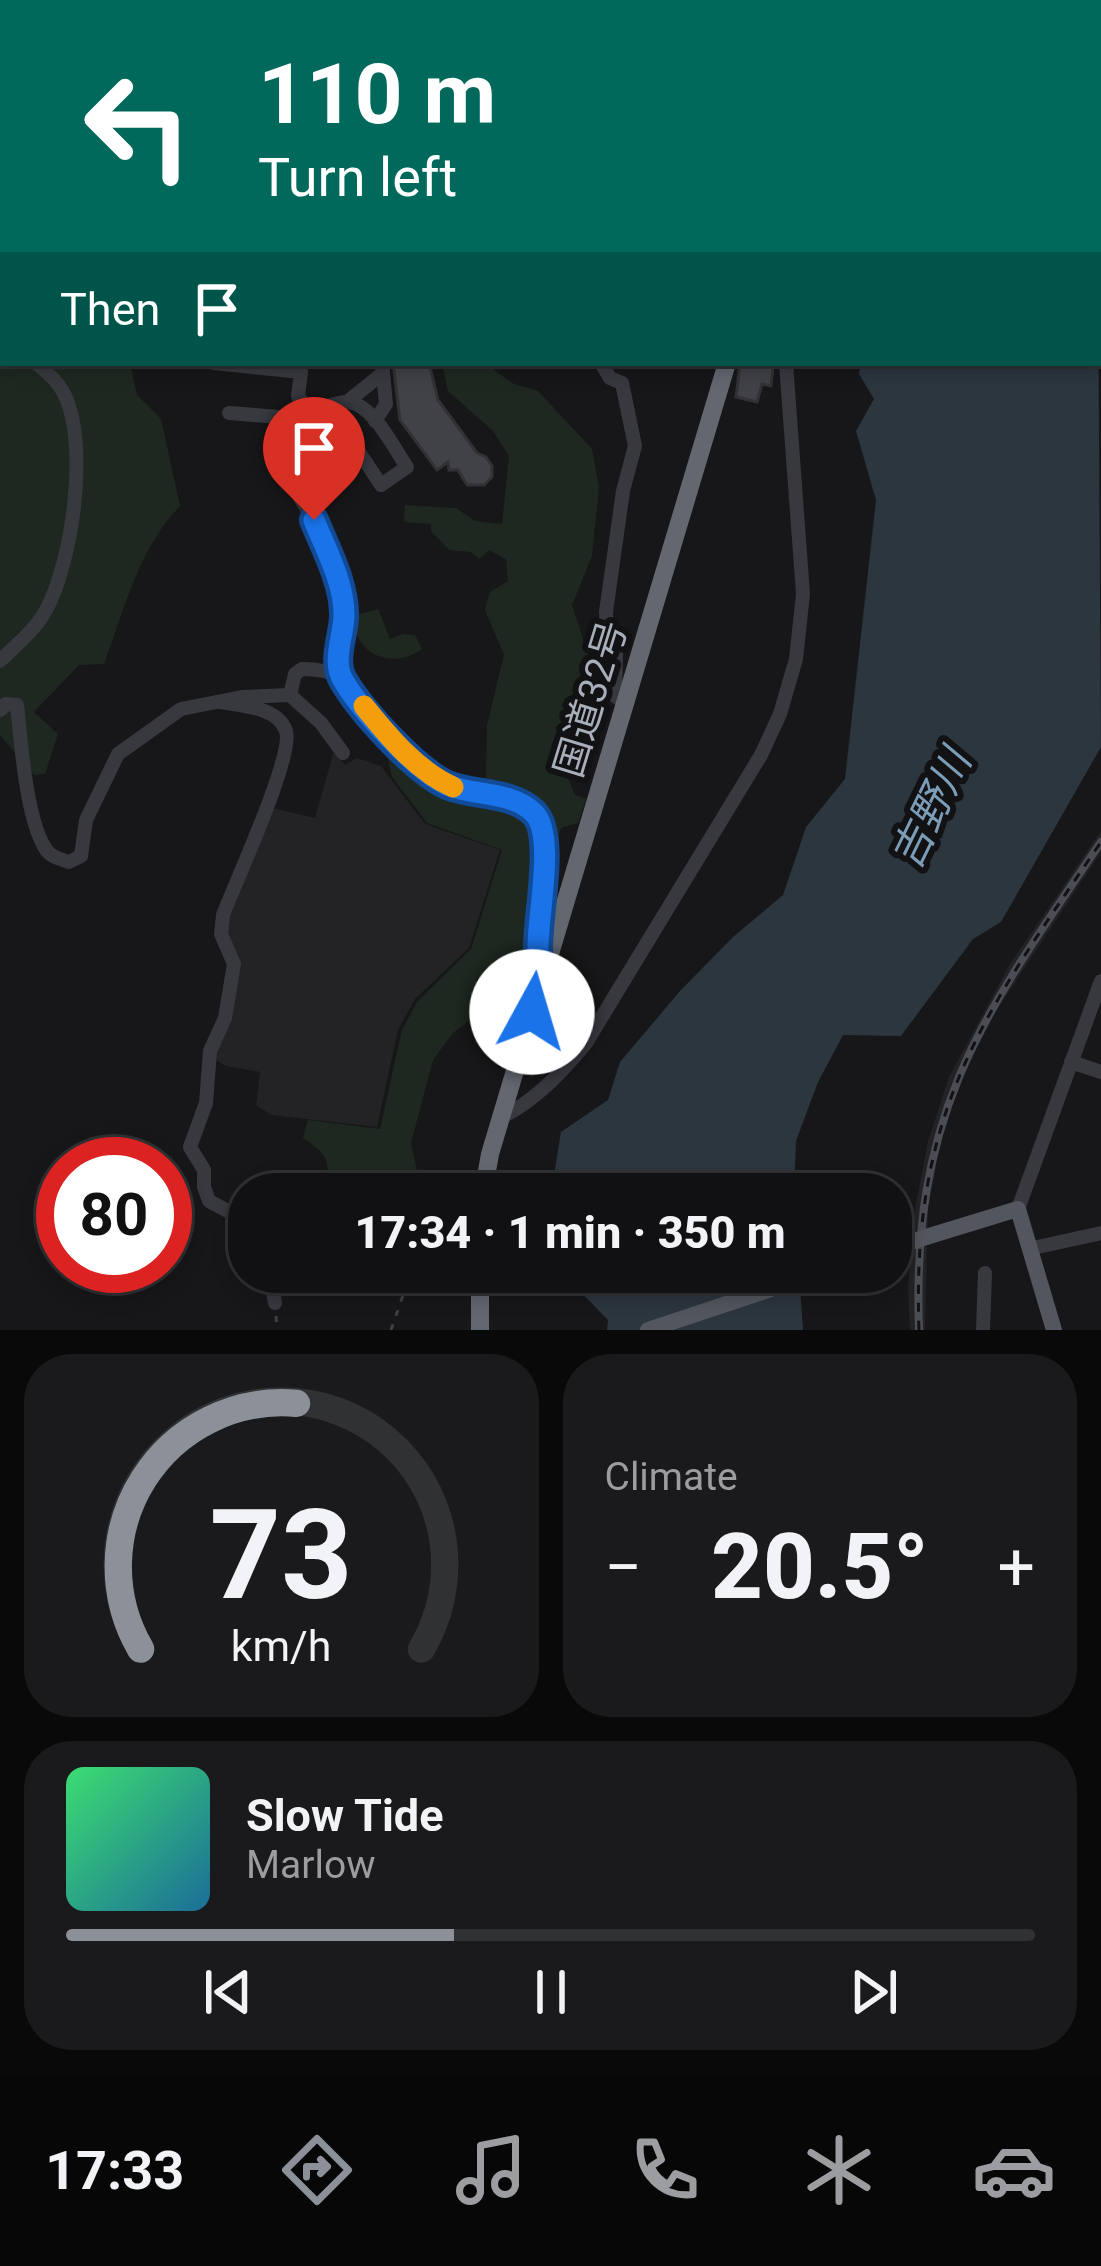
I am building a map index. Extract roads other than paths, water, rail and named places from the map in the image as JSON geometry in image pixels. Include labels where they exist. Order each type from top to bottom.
[{"type":"highway","name":"国道32号","points":[[488,1173],[500,1118],[726,366]]},
{"type":"highway","points":[[480,1293],[480,1330]]},
{"type":"main road","points":[[912,1242],[1018,1209],[1054,1330]]},
{"type":"main road","points":[[648,1330],[759,1293]]},
{"type":"street","points":[[0,661],[32,628],[51,599],[69,540],[77,470],[70,414],[63,391],[39,366]]},
{"type":"street","points":[[243,366],[301,372],[308,421],[299,431],[293,486],[314,520],[339,584],[344,615],[340,677],[388,735],[434,777],[450,786],[512,800],[542,823],[538,952],[543,976]]},
{"type":"street","points":[[603,366],[610,378],[622,383],[634,446],[606,612],[607,636],[616,653],[615,696],[625,703]]},
{"type":"street","points":[[500,1118],[558,1075],[586,1043],[761,755],[780,714],[796,659],[803,594],[786,366]]},
{"type":"street","points":[[229,413],[292,418],[305,406],[329,408],[347,402],[382,368]]},
{"type":"street","points":[[375,421],[386,404],[382,368]]},
{"type":"street","points":[[329,408],[381,485],[407,467],[375,421],[360,406],[347,402]]},
{"type":"street","points":[[290,694],[295,674],[302,669],[340,677]]},
{"type":"street","points":[[0,710],[6,704],[17,705],[27,785],[43,843],[50,855],[69,862],[81,856],[86,820],[118,754],[182,710],[242,697],[290,694],[321,723],[343,753]]},
{"type":"street","points":[[221,702],[264,710],[285,726],[288,736],[278,778],[223,915],[221,934],[234,964],[225,1018],[210,1052],[206,1103],[190,1147],[204,1170],[209,1201],[228,1211]]},
{"type":"street","points":[[1018,1209],[1101,981]]},
{"type":"street","points":[[1072,1062],[1101,1072]]},
{"type":"street","points":[[1033,1248],[1101,1233]]},
{"type":"street","points":[[983,1330],[985,1273]]},
{"type":"street","points":[[273,1293],[275,1303]]},
{"type":"water","name":"吉野川","points":[[860,366],[1099,366],[1101,747],[1001,922],[973,939],[901,1036],[843,1035],[818,1082],[796,1141],[795,1173],[554,1173],[561,1132],[608,1100],[620,1062],[680,991],[783,895],[806,827],[845,779],[876,500],[856,431],[874,399],[859,374]]},
{"type":"water","points":[[582,1293],[800,1293],[803,1330],[607,1330],[608,1320]]},
{"type":"railway","points":[[919,1330],[927,1185],[963,1068],[989,1014],[1101,842]]}]
